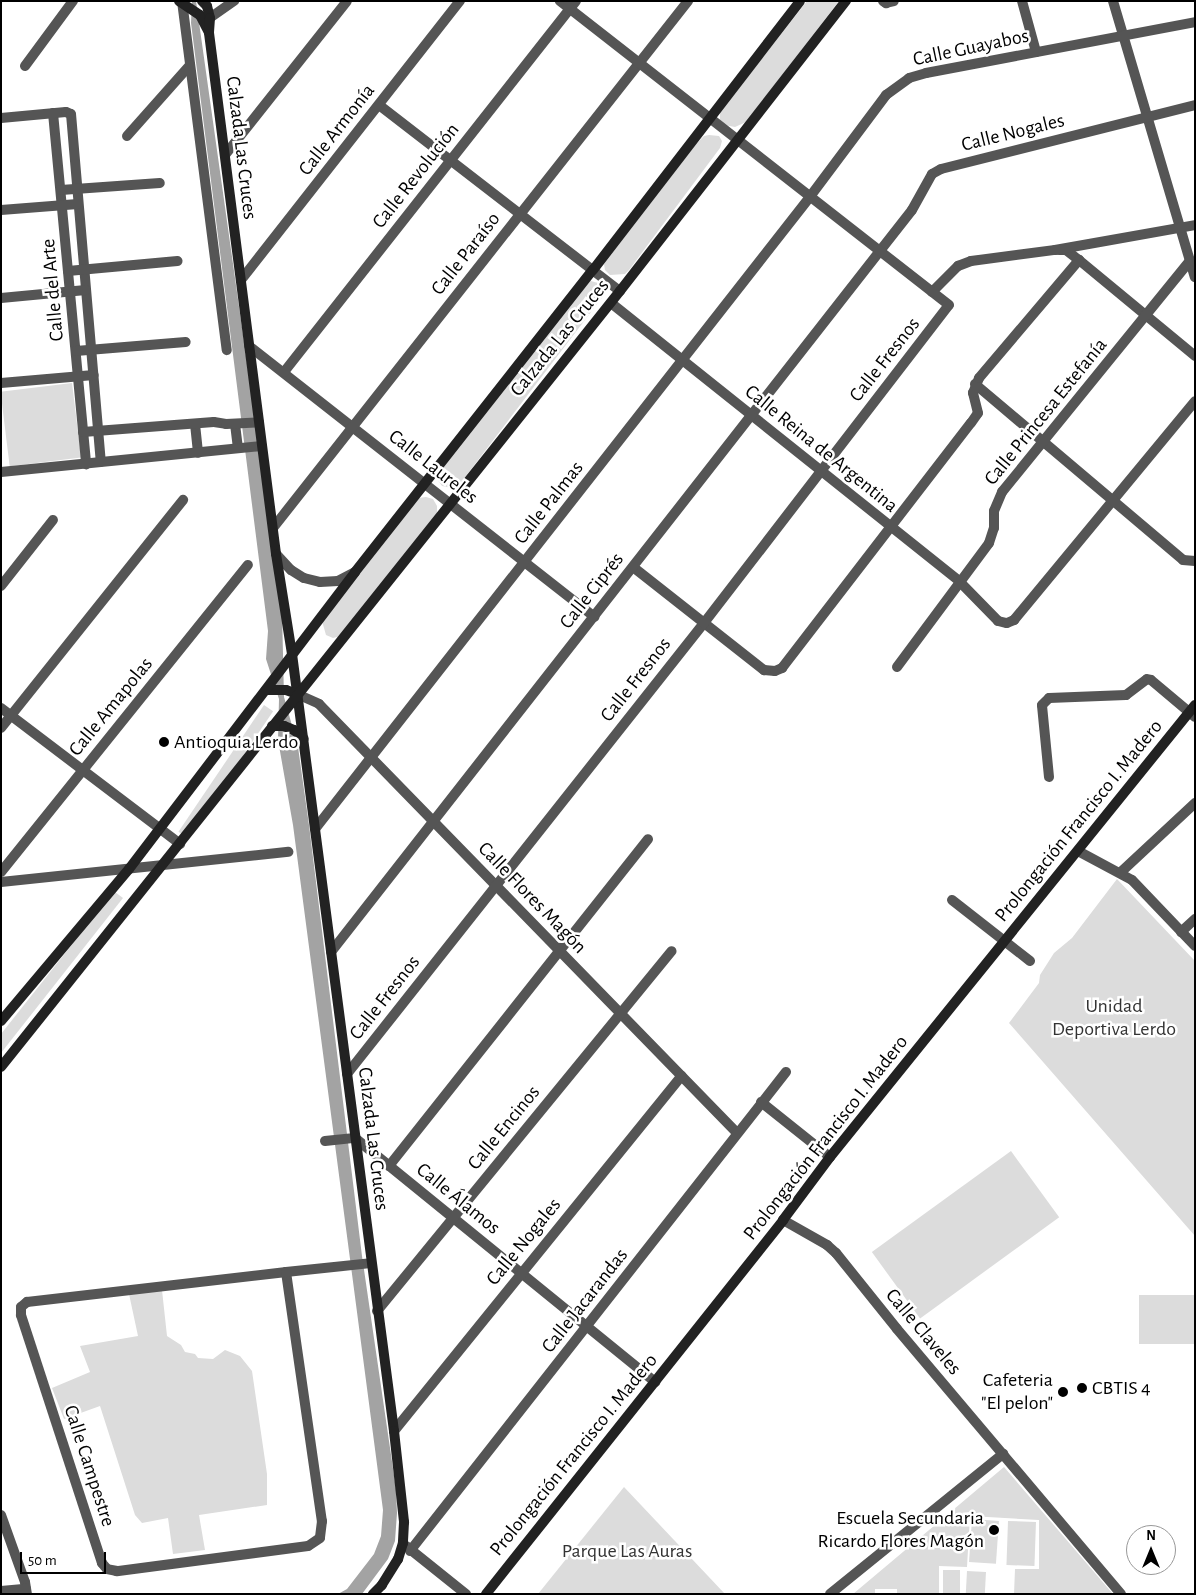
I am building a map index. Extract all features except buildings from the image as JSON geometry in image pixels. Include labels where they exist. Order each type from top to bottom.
[{"type":"street","points":[[25,66],[73,1]]},
{"type":"street","points":[[204,18],[234,1]]},
{"type":"street","points":[[225,155],[347,1]]},
{"type":"street","name":"Calle Armonía","points":[[241,280],[460,1]]},
{"type":"street","points":[[560,1],[573,5],[639,63],[809,198],[932,292],[958,266],[971,261],[1055,250],[1195,225]]},
{"type":"street","name":"Calle Paraíso","points":[[273,528],[688,1]]},
{"type":"street","name":"Calzada Las Cruces","points":[[1,1021],[129,869],[355,572],[593,270],[800,1]]},
{"type":"street","name":"Calzada Las Cruces","points":[[1,1067],[611,303],[846,1]]},
{"type":"street","points":[[883,1],[886,3],[894,1]]},
{"type":"street","points":[[1022,1],[1036,52]]},
{"type":"street","points":[[1113,1],[1195,276]]},
{"type":"street","points":[[183,3],[204,18]]},
{"type":"street","name":"Calzada Las Cruces","points":[[183,3],[227,350]]},
{"type":"street","points":[[204,18],[205,3]]},
{"type":"street","name":"Calle Revolución","points":[[284,372],[573,5]]},
{"type":"street","name":"Calzada Las Cruces","points":[[204,18],[209,33],[276,554],[304,739],[347,1074],[352,1138],[367,1264],[377,1311],[394,1431],[404,1522],[403,1543],[398,1559],[382,1585],[373,1594]]},
{"type":"street","name":"Calle Guayabos","points":[[809,198],[886,95],[897,85],[926,73],[1195,22]]},
{"type":"street","points":[[127,136],[190,65]]},
{"type":"street","points":[[379,105],[620,291]]},
{"type":"street","name":"Calle Nogales","points":[[880,252],[919,201],[932,174],[941,169],[1195,106]]},
{"type":"street","points":[[1,118],[54,113]]},
{"type":"street","name":"Calle del Arte","points":[[86,464],[54,113],[69,113],[72,117],[101,462]]},
{"type":"street","points":[[61,190],[160,183]]},
{"type":"street","name":"Calle Palmas","points":[[315,829],[809,198]]},
{"type":"street","points":[[1,210],[78,204]]},
{"type":"street","points":[[1055,250],[1066,250],[1195,356]]},
{"type":"street","name":"Calle Ciprés","points":[[331,952],[880,252]]},
{"type":"street","points":[[633,567],[764,670],[776,671],[788,663],[978,413],[978,405],[973,393],[975,384],[1079,260]]},
{"type":"street","name":"Calle Princesa Estefanía","points":[[897,667],[993,536],[994,511],[1002,492],[1190,261]]},
{"type":"street","points":[[68,271],[178,262]]},
{"type":"street","points":[[1,298],[86,290]]},
{"type":"street","name":"Calle Fresnos","points":[[347,1074],[704,623],[950,305],[932,292]]},
{"type":"street","name":"Calle Reina de Argentina","points":[[611,303],[960,581],[998,621],[1007,623],[1014,620],[1113,500]]},
{"type":"street","points":[[76,351],[186,342]]},
{"type":"street","name":"Calle Laureles","points":[[249,346],[594,617]]},
{"type":"street","points":[[1,383],[94,375]]},
{"type":"street","points":[[975,384],[1183,560],[1192,562]]},
{"type":"street","points":[[1113,500],[1195,401]]},
{"type":"street","points":[[83,432],[195,424],[259,422]]},
{"type":"street","points":[[195,424],[198,453]]},
{"type":"street","points":[[235,424],[238,447]]},
{"type":"street","points":[[1,472],[262,446]]},
{"type":"street","points":[[1,728],[183,500]]},
{"type":"street","points":[[1,586],[53,520]]},
{"type":"street","points":[[276,554],[291,570],[304,578],[320,582],[338,581],[355,572]]},
{"type":"street","name":"Calle Amapolas","points":[[1,872],[248,565]]},
{"type":"street","points":[[1049,777],[1042,705],[1045,700],[1050,698],[1126,695],[1147,680],[1151,680],[1193,711]]},
{"type":"street","points":[[266,690],[286,690],[297,694]]},
{"type":"street","name":"Calle Flores Magón","points":[[297,694],[319,704],[737,1133]]},
{"type":"street","points":[[1,708],[180,844]]},
{"type":"street","name":"Prolongación Francisco I. Madero","points":[[486,1594],[783,1220],[830,1157],[1193,711]]},
{"type":"street","points":[[272,726],[284,726],[294,730],[304,739]]},
{"type":"street","points":[[1121,872],[1195,803]]},
{"type":"street","points":[[389,1166],[648,839]]},
{"type":"street","points":[[1078,851],[1121,872],[1132,880],[1195,946]]},
{"type":"street","points":[[1,882],[288,852]]},
{"type":"street","points":[[952,900],[1030,961]]},
{"type":"street","points":[[1181,932],[1195,919]]},
{"type":"street","name":"Calle Encinos","points":[[377,1311],[672,951]]},
{"type":"street","name":"Calle Jacarandas","points":[[410,1551],[786,1072]]},
{"type":"street","name":"Calle Nogales","points":[[394,1431],[681,1076]]},
{"type":"street","points":[[761,1102],[830,1157]]},
{"type":"street","points":[[329,1140],[352,1138]]},
{"type":"street","name":"Calle Álamos","points":[[352,1138],[655,1382]]},
{"type":"street","name":"Calle Claveles","points":[[783,1220],[828,1244],[1122,1594]]},
{"type":"street","name":"Calle Campestre","points":[[286,1272],[322,1521],[320,1538],[308,1546],[117,1571],[107,1569],[102,1563],[81,1499],[21,1315],[21,1306],[28,1302],[286,1272],[367,1264]]},
{"type":"street","points":[[830,1594],[1003,1454]]},
{"type":"street","points":[[1,1515],[27,1591],[1,1592]]},
{"type":"street","points":[[403,1543],[410,1551],[466,1594]]},
{"type":"green space","points":[[807,1],[839,1],[746,122],[735,127],[724,125],[720,120],[720,112]]},
{"type":"green space","points":[[704,136],[719,136],[722,141],[720,148],[629,270],[625,274],[610,275],[605,270],[604,264],[695,145]]},
{"type":"green space","points":[[591,281],[598,283],[604,289],[604,295],[459,485],[452,488],[442,486],[437,479],[437,474],[583,282]]},
{"type":"green space","points":[[72,383],[81,457],[10,466],[1,392]]},
{"type":"green space","points":[[426,497],[433,499],[437,506],[437,514],[341,636],[333,638],[326,635],[322,621],[418,498]]},
{"type":"green space","points":[[264,705],[273,711],[188,838],[178,832]]},
{"type":"green space","name":"Unidad Deportiva Lerdo","points":[[1117,879],[1195,961],[1195,1236],[1009,1023],[1039,983],[1040,975],[1054,953],[1072,938]]},
{"type":"green space","points":[[115,892],[123,898],[1,1053],[1,1034]]},
{"type":"green space","points":[[1011,1151],[1059,1217],[920,1318],[872,1252]]},
{"type":"green space","points":[[162,1290],[167,1336],[181,1345],[185,1352],[195,1354],[198,1358],[213,1359],[225,1350],[240,1356],[252,1371],[267,1474],[267,1505],[199,1515],[205,1550],[173,1554],[168,1518],[142,1523],[135,1515],[100,1406],[64,1419],[52,1388],[90,1372],[80,1346],[138,1336],[129,1294]]},
{"type":"green space","points":[[1139,1295],[1195,1295],[1195,1344],[1139,1344]]},
{"type":"green space","name":"Escuela Secundaria Ricardo Flores Magón","points":[[1004,1467],[1113,1594],[1014,1594],[1015,1569],[1039,1569],[1039,1520],[970,1516],[967,1567],[939,1566],[939,1594],[897,1594],[897,1589],[875,1589],[875,1594],[853,1594]]},
{"type":"green space","name":"Parque Las Auras","points":[[624,1487],[725,1594],[538,1594]]},
{"type":"green space","points":[[972,1519],[999,1521],[996,1564],[969,1562]]},
{"type":"green space","points":[[1008,1521],[1036,1522],[1034,1566],[1006,1565]]},
{"type":"green space","points":[[943,1570],[960,1570],[960,1594],[943,1594]]},
{"type":"green space","points":[[967,1571],[986,1572],[985,1594],[966,1594]]},
{"type":"shaded area","points":[[192,1],[196,1],[282,612],[284,697],[298,747],[362,1256],[396,1489],[395,1541],[388,1559],[362,1594],[338,1594],[347,1589],[374,1554],[381,1536],[383,1510],[293,825],[278,740],[279,699],[266,659],[268,631],[191,23]]},
{"type":"place","name":"Antioquia Lerdo","points":[[164,742]]},
{"type":"place","name":"CBTIS 4","points":[[1082,1388]]},
{"type":"place","name":"Cafeteria \"El pelon\"","points":[[1063,1392]]},
{"type":"place","name":"Escuela Secundaria Ricardo Flores Magón","points":[[994,1530]]}]
